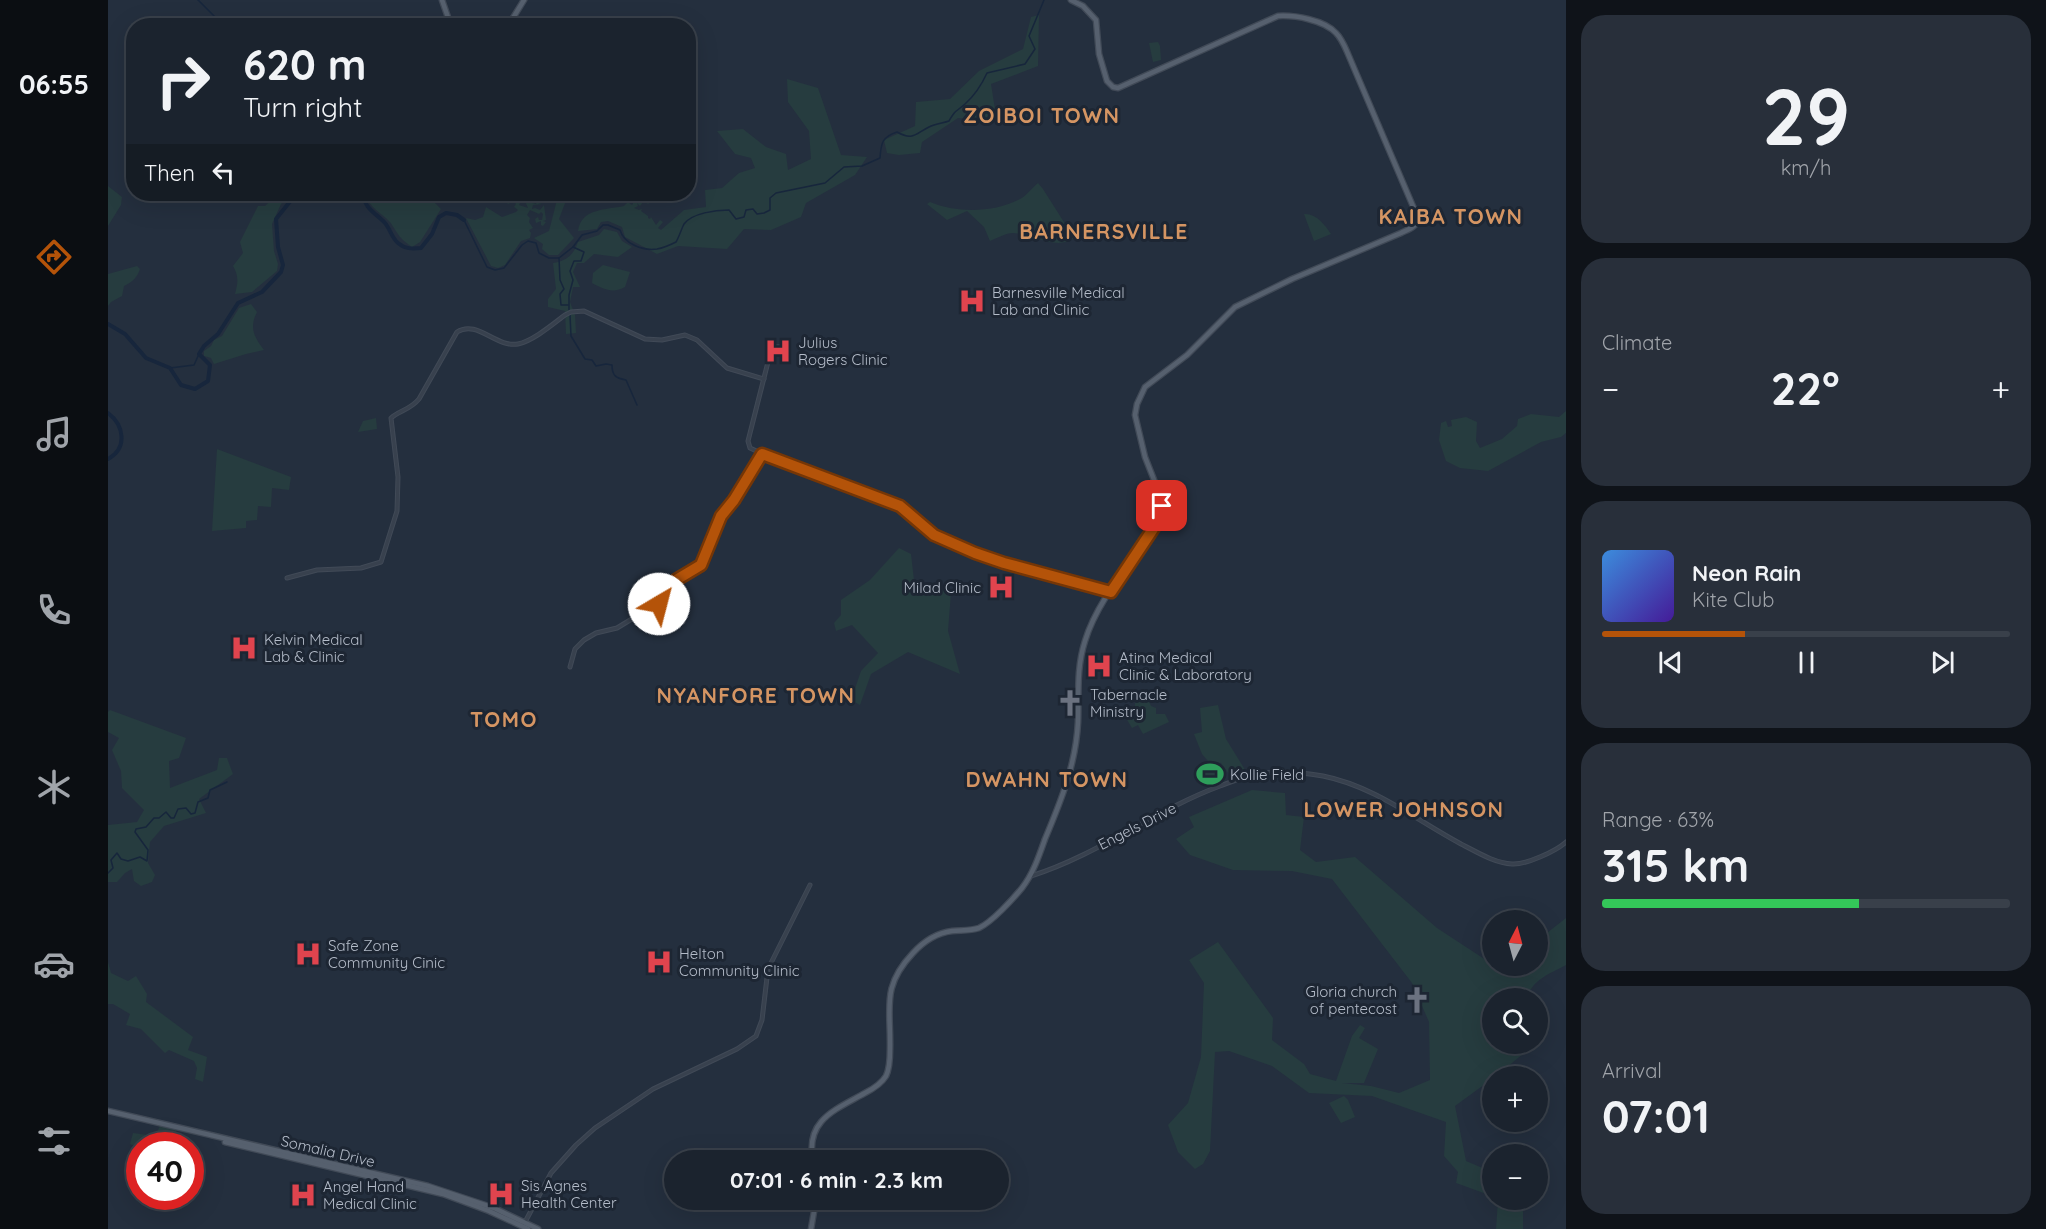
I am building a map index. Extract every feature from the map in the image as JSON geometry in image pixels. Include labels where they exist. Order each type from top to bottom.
[{"type":"main road","points":[[442,0],[448,18]]},
{"type":"main road","points":[[513,18],[524,0]]},
{"type":"main road","points":[[811,1150],[813,1136],[822,1119],[880,1084],[886,1075],[890,1057],[889,996],[893,981],[902,965],[922,944],[933,937],[984,925],[1015,896],[1030,876],[1059,810],[1071,769],[1078,720],[1078,668],[1085,641],[1097,614],[1155,526],[1162,510],[1162,500],[1145,457],[1135,415],[1137,404],[1145,387],[1187,355],[1235,307],[1415,226],[1418,218],[1348,54],[1337,34],[1330,28],[1293,17],[1278,16],[1118,88],[1113,87],[1107,81],[1101,63],[1095,20],[1083,6],[1071,0]]},
{"type":"main road","name":"Somalia Drive","points":[[108,1113],[435,1192],[538,1229]]},
{"type":"main road","points":[[811,1229],[814,1210]]},
{"type":"street","points":[[287,578],[317,570],[361,568],[381,562],[397,511],[398,477],[392,418],[411,407],[418,399],[457,332],[467,328],[482,332],[505,344],[518,344],[527,341],[571,312],[589,313],[645,339],[663,340],[676,335],[685,335],[697,340],[727,368],[764,379]]},
{"type":"street","points":[[780,347],[774,347],[771,352],[748,441],[750,448],[900,506],[934,535],[975,553],[1111,592]]},
{"type":"street","points":[[570,667],[575,649],[584,640],[596,633],[617,628],[657,606],[676,580],[701,565],[721,516],[734,500],[762,454]]},
{"type":"street","name":"Engels Drive","points":[[1030,876],[1074,859],[1193,797],[1263,773],[1313,775],[1353,785],[1386,800],[1479,853],[1506,863],[1517,864],[1540,856],[1566,842]]},
{"type":"street","points":[[525,1225],[551,1173],[595,1128],[655,1088],[737,1048],[756,1036],[762,1020],[768,969],[810,885]]},
{"type":"green space","points":[[1039,15],[1038,66],[991,84],[997,122],[958,118],[922,142],[920,153],[899,155],[887,153],[884,140],[915,126],[916,102],[950,99],[979,71],[1023,49],[1031,17]]},
{"type":"green space","points":[[1158,42],[1161,60],[1153,62],[1149,43]]},
{"type":"green space","points":[[787,79],[818,88],[841,155],[867,157],[855,175],[806,203],[801,217],[771,230],[744,229],[727,249],[678,246],[657,254],[625,237],[622,227],[608,221],[601,222],[597,229],[578,231],[580,223],[589,214],[624,206],[628,202],[632,205],[634,201],[648,201],[649,204],[643,202],[640,206],[637,203],[638,206],[634,208],[642,209],[641,211],[648,218],[651,217],[656,225],[660,220],[663,222],[658,228],[661,230],[684,210],[706,207],[705,190],[722,188],[739,173],[755,168],[751,158],[735,154],[717,131],[743,129],[766,147],[786,154],[788,170],[811,159],[809,131],[788,102]]},
{"type":"green space","points":[[1038,183],[1074,238],[1067,242],[1053,242],[1013,233],[990,241],[984,227],[967,211],[947,220],[927,204],[930,202],[963,210],[999,207],[1022,198]]},
{"type":"green space","points":[[108,186],[122,197],[121,205],[108,226]]},
{"type":"green space","points":[[270,201],[284,201],[272,224],[277,271],[252,292],[235,294],[237,280],[233,266],[243,253],[240,242],[258,206],[265,206]]},
{"type":"green space","points":[[369,201],[433,201],[441,209],[420,242],[412,247]]},
{"type":"green space","points":[[514,201],[521,201],[519,205],[528,208],[525,201],[536,204],[537,201],[542,204],[533,205],[532,209],[540,210],[544,205],[546,220],[543,221],[546,222],[543,226],[541,221],[536,223],[535,219],[538,217],[542,220],[543,214],[530,210],[527,215],[533,228],[529,230],[530,238],[521,241],[505,265],[498,268],[491,266],[466,218],[475,220],[483,217],[486,207],[502,217],[516,212],[518,210],[514,207],[516,204]]},
{"type":"green space","points":[[557,201],[566,201],[559,219],[574,238],[558,255],[549,255],[542,249],[543,244],[534,238],[549,231]]},
{"type":"green space","points":[[1304,214],[1323,223],[1331,234],[1314,241]]},
{"type":"green space","points":[[604,229],[617,232],[622,241],[632,247],[618,257],[594,254],[584,263],[577,263],[573,272],[580,287],[573,287],[570,302],[575,315],[576,333],[566,334],[565,311],[548,307],[548,299],[556,289],[553,263],[569,256],[578,242],[599,235]]},
{"type":"green space","points":[[603,265],[630,272],[625,287],[612,290],[592,283],[593,273]]},
{"type":"green space","points":[[137,266],[140,269],[136,277],[124,286],[122,296],[108,306],[108,274]]},
{"type":"green space","points":[[251,304],[257,312],[253,323],[254,332],[264,350],[214,364],[211,358],[204,356],[204,351],[211,346],[214,340],[222,336],[239,308]]},
{"type":"green space","points":[[1566,411],[1566,433],[1561,437],[1541,442],[1488,471],[1460,468],[1446,461],[1439,440],[1441,423],[1446,421],[1448,427],[1452,426],[1451,420],[1466,417],[1477,422],[1476,441],[1480,448],[1502,439],[1517,426],[1518,419],[1531,414],[1559,417]]},
{"type":"green space","points":[[376,418],[377,429],[358,432],[363,421]]},
{"type":"green space","points":[[217,449],[291,477],[289,490],[272,488],[271,507],[258,506],[257,520],[246,521],[246,528],[212,531]]},
{"type":"green space","points":[[899,548],[911,554],[914,580],[951,593],[948,631],[960,674],[908,652],[871,674],[860,705],[851,700],[861,671],[878,653],[852,625],[836,631],[834,623],[841,615],[841,600],[870,580]]},
{"type":"green space","points":[[1148,699],[1151,706],[1156,708],[1156,714],[1165,714],[1169,722],[1143,734],[1138,725],[1132,728],[1126,718],[1133,713],[1132,706],[1135,706],[1135,703]]},
{"type":"green space","points":[[1218,705],[1226,739],[1247,773],[1232,778],[1221,763],[1208,761],[1202,754],[1194,734],[1202,732],[1200,708]]},
{"type":"green space","points":[[110,710],[186,738],[179,758],[169,761],[170,788],[217,770],[219,758],[227,758],[233,774],[199,799],[206,813],[164,826],[150,842],[148,863],[155,875],[152,882],[141,886],[134,881],[132,869],[117,882],[108,882],[108,825],[137,822],[144,810],[122,788],[121,771],[112,750],[119,738],[108,732],[108,712]]},
{"type":"green space","points":[[1215,765],[1221,773],[1221,779],[1206,787],[1198,773]]},
{"type":"green space","points":[[1252,790],[1285,793],[1286,815],[1304,817],[1300,850],[1316,862],[1355,857],[1437,928],[1482,957],[1482,976],[1546,976],[1532,988],[1482,988],[1482,1054],[1523,1054],[1508,1066],[1482,1066],[1482,1086],[1455,1106],[1466,1161],[1482,1168],[1482,1192],[1456,1183],[1458,1172],[1444,1156],[1446,1122],[1372,1096],[1309,1093],[1272,1066],[1229,1051],[1215,1052],[1210,1151],[1203,1164],[1195,1169],[1178,1152],[1168,1125],[1188,1103],[1201,1057],[1204,983],[1189,960],[1218,942],[1273,1018],[1272,1040],[1304,1064],[1310,1074],[1336,1081],[1352,1036],[1360,1025],[1365,1028],[1359,1038],[1378,1049],[1364,1083],[1342,1083],[1371,1086],[1399,1093],[1430,1080],[1429,1022],[1412,983],[1332,879],[1292,871],[1233,870],[1190,855],[1176,839],[1194,827],[1189,817]]},
{"type":"green space","points":[[1566,918],[1566,965],[1548,975],[1548,932]]},
{"type":"green space","points":[[108,962],[111,973],[128,981],[136,976],[147,994],[146,1002],[193,1037],[188,1050],[207,1057],[203,1082],[195,1079],[197,1068],[194,1061],[169,1050],[165,1053],[141,1029],[126,1025],[130,1014],[113,1004],[108,1004]]},
{"type":"green space","points":[[1344,1096],[1355,1117],[1341,1123],[1329,1103]]},
{"type":"green space","points":[[160,1126],[176,1132],[157,1132]]},
{"type":"green space","points":[[1497,1210],[1523,1210],[1523,1229],[1496,1229]]},
{"type":"waterway","points":[[198,0],[216,18]]},
{"type":"waterway","points":[[464,220],[487,267],[495,270],[504,268],[522,245],[528,241],[536,243],[539,253],[549,258],[559,258],[573,247],[582,235],[597,231],[603,225],[620,230],[622,235],[635,246],[657,249],[676,242],[684,224],[698,215],[729,210],[736,219],[744,217],[746,210],[753,209],[757,214],[764,213],[770,210],[770,198],[776,193],[825,183],[844,167],[862,166],[880,158],[883,141],[892,134],[897,132],[914,136],[931,126],[949,121],[955,112],[975,94],[987,73],[1025,64],[1035,49],[1029,36],[1044,0]]},
{"type":"waterway","points":[[108,324],[125,334],[146,358],[170,368],[181,385],[195,389],[208,381],[210,365],[199,354],[204,346],[218,334],[238,303],[262,292],[281,272],[283,265],[278,247],[276,219],[290,201]]},
{"type":"waterway","points":[[365,201],[368,207],[385,223],[396,241],[406,247],[421,248],[432,234],[439,217],[446,213],[457,215],[464,220]]},
{"type":"waterway","points":[[569,310],[569,295],[573,280],[570,271],[574,261],[581,261],[584,252],[573,247]]},
{"type":"waterway","points":[[559,258],[560,280],[564,289],[560,294],[561,305],[568,305]]},
{"type":"waterway","points":[[570,315],[571,336],[585,359],[592,360],[596,366],[612,365],[615,376],[626,380],[637,405]]},
{"type":"waterway","points":[[170,368],[194,365],[199,354]]},
{"type":"waterway","points":[[108,413],[118,424],[122,436],[119,449],[108,459]]},
{"type":"waterway","points":[[108,873],[113,868],[111,860],[117,853],[121,859],[128,861],[140,857],[147,861],[148,850],[135,832],[136,829],[146,827],[154,818],[159,818],[166,812],[171,818],[174,818],[178,809],[186,808],[191,814],[195,813],[198,802],[208,798],[210,790],[227,782]]},
{"type":"place","name":"Barnesville Medical Lab and Clinic","points":[[972,301]]},
{"type":"place","name":"Julius Rogers Clinic","points":[[778,351]]},
{"type":"place","name":"Milad Clinic","points":[[1001,587]]},
{"type":"place","name":"Kelvin Medical Lab & Clinic","points":[[244,648]]},
{"type":"place","name":"Atina Medical Clinic & Laboratory","points":[[1099,666]]},
{"type":"place","name":"Tabernacle Ministry","points":[[1070,703]]},
{"type":"place","name":"Kollie Field","points":[[1210,774]]},
{"type":"place","name":"Safe Zone Community Cinic","points":[[308,954]]},
{"type":"place","name":"Helton Community Clinic","points":[[659,962]]},
{"type":"place","name":"Gloria church of pentecost","points":[[1417,1000]]},
{"type":"place","name":"Sis Agnes Health Center","points":[[501,1194]]},
{"type":"place","name":"Angel Hand Medical Clinic","points":[[303,1195]]},
{"type":"district","name":"ZOIBOI TOWN","points":[[1042,115]]},
{"type":"district","name":"KAIBA TOWN","points":[[1451,216]]},
{"type":"district","name":"BARNERSVILLE","points":[[1104,231]]},
{"type":"district","name":"NYANFORE TOWN","points":[[756,695]]},
{"type":"district","name":"TOMO","points":[[504,719]]},
{"type":"district","name":"DWAHN TOWN","points":[[1047,779]]},
{"type":"district","name":"LOWER JOHNSON","points":[[1404,809]]},
{"type":"route","points":[[659,604],[676,580],[701,565],[721,516],[734,500],[762,454],[900,506],[934,535],[975,553],[1111,592],[1155,526],[1161,515],[1162,506]]}]
